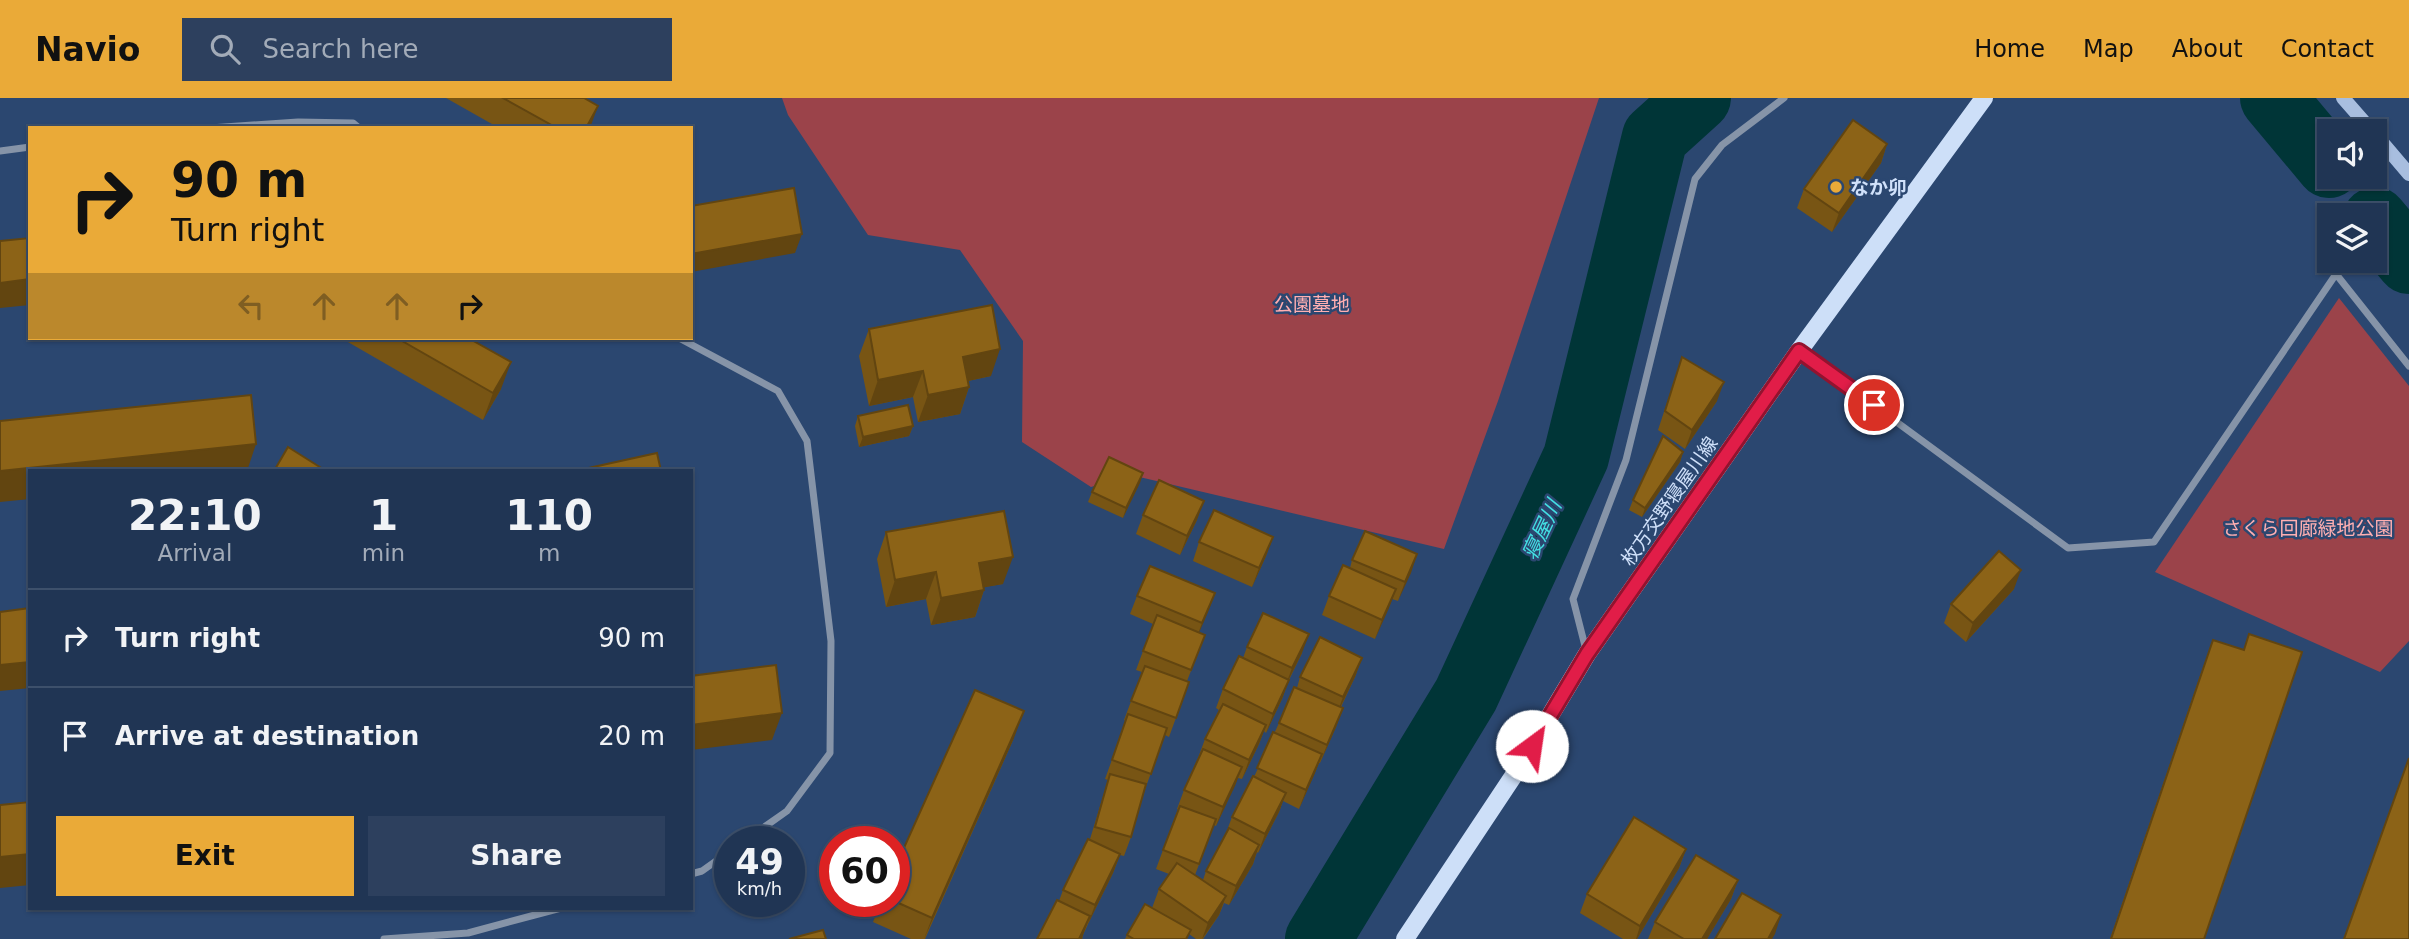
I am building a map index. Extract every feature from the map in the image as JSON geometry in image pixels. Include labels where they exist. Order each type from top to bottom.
[{"type":"main road","name":"枚方交野寝屋川線","points":[[1405,939],[1518,769],[1587,654],[1799,351],[1984,98]]},
{"type":"main road","points":[[2343,98],[2362,119]]},
{"type":"main road","points":[[2387,148],[2409,174]]},
{"type":"street","points":[[1587,654],[1573,599],[1626,460],[1695,179],[1722,145],[1784,98]]},
{"type":"street","points":[[239,126],[298,122],[353,123],[357,126]]},
{"type":"street","points":[[0,151],[28,147]]},
{"type":"street","points":[[1799,351],[2068,548],[2154,542],[2336,274],[2409,366]]},
{"type":"street","points":[[684,340],[778,391],[807,441],[831,641],[830,753],[788,811],[766,826]]},
{"type":"street","points":[[693,873],[714,862]]},
{"type":"street","points":[[384,939],[468,933],[554,910]]},
{"type":"green space","name":"公園墓地","points":[[782,98],[1599,98],[1498,401],[1444,549],[1131,475],[1091,487],[1022,442],[1023,341],[960,250],[868,235],[788,115]]},
{"type":"green space","name":"さくら回廊緑地公園","points":[[2339,298],[2409,386],[2409,641],[2380,672],[2155,572]]},
{"type":"building","points":[[503,98],[584,98],[598,106],[587,126],[553,126]]},
{"type":"building","points":[[1853,120],[1887,144],[1839,213],[1804,189]]},
{"type":"building","points":[[794,188],[802,234],[693,254],[693,206]]},
{"type":"building","points":[[28,238],[28,279],[0,283],[0,241]]},
{"type":"building","points":[[992,305],[1000,349],[963,357],[969,387],[928,395],[923,371],[878,380],[869,329]]},
{"type":"building","points":[[400,340],[472,340],[511,362],[493,393]]},
{"type":"building","points":[[1682,357],[1724,382],[1692,430],[1665,411]]},
{"type":"building","points":[[251,395],[256,444],[0,471],[0,421]]},
{"type":"building","points":[[908,405],[913,426],[863,437],[858,416]]},
{"type":"building","points":[[1663,436],[1683,452],[1645,508],[1633,500]]},
{"type":"building","points":[[288,447],[323,469],[275,469]]},
{"type":"building","points":[[657,453],[661,469],[584,469]]},
{"type":"building","points":[[1109,457],[1143,473],[1126,508],[1092,492]]},
{"type":"building","points":[[1159,480],[1204,501],[1187,536],[1143,515]]},
{"type":"building","points":[[1214,510],[1273,537],[1259,568],[1199,542]]},
{"type":"building","points":[[1004,511],[1013,557],[979,563],[984,590],[941,598],[936,572],[895,580],[886,532]]},
{"type":"building","points":[[1365,531],[1417,554],[1405,582],[1352,560]]},
{"type":"building","points":[[1999,551],[2021,570],[1973,623],[1951,604]]},
{"type":"building","points":[[1343,565],[1396,589],[1382,620],[1329,596]]},
{"type":"building","points":[[1150,566],[1215,593],[1202,623],[1137,596]]},
{"type":"building","points":[[28,608],[28,662],[0,665],[0,612]]},
{"type":"building","points":[[1263,613],[1309,634],[1292,668],[1247,647]]},
{"type":"building","points":[[1157,615],[1205,635],[1191,670],[1143,651]]},
{"type":"building","points":[[2249,634],[2302,652],[2204,939],[2111,939],[2213,640],[2244,650]]},
{"type":"building","points":[[1320,637],[1362,658],[1343,697],[1300,677]]},
{"type":"building","points":[[1239,656],[1289,680],[1273,714],[1223,689]]},
{"type":"building","points":[[776,665],[782,713],[693,725],[693,676]]},
{"type":"building","points":[[1145,666],[1189,682],[1176,718],[1131,701]]},
{"type":"building","points":[[1294,687],[1343,708],[1327,745],[1279,723]]},
{"type":"building","points":[[975,690],[1024,711],[932,918],[910,908],[910,834]]},
{"type":"building","points":[[1223,704],[1266,725],[1249,760],[1205,739]]},
{"type":"building","points":[[1128,714],[1167,728],[1151,774],[1112,760]]},
{"type":"building","points":[[1273,732],[1322,754],[1306,790],[1257,768]]},
{"type":"building","points":[[1203,749],[1242,767],[1223,807],[1184,790]]},
{"type":"building","points":[[2409,758],[2409,939],[2344,939]]},
{"type":"building","points":[[1110,774],[1146,784],[1131,837],[1095,827]]},
{"type":"building","points":[[1253,776],[1286,793],[1265,834],[1232,817]]},
{"type":"building","points":[[28,802],[28,854],[0,857],[0,805]]},
{"type":"building","points":[[1180,806],[1216,819],[1199,864],[1163,850]]},
{"type":"building","points":[[1634,817],[1686,849],[1640,926],[1587,894]]},
{"type":"building","points":[[1229,828],[1259,845],[1236,886],[1206,871]]},
{"type":"building","points":[[1088,839],[1120,854],[1095,905],[1063,890]]},
{"type":"building","points":[[1696,855],[1738,880],[1702,939],[1684,939],[1655,922]]},
{"type":"building","points":[[1177,863],[1226,896],[1208,923],[1159,889]]},
{"type":"building","points":[[1742,893],[1781,915],[1768,939],[1715,939]]},
{"type":"building","points":[[1057,900],[1090,916],[1079,939],[1037,939]]},
{"type":"building","points":[[1145,904],[1191,930],[1186,939],[1134,939],[1127,935]]},
{"type":"building","points":[[823,930],[826,939],[789,939]]},
{"type":"waterway","name":"寝屋川","points":[[1318,939],[1466,695],[1576,457],[1655,137],[1698,98]]},
{"type":"waterway","points":[[2273,98],[2317,151]]},
{"type":"waterway","points":[[2387,234],[2409,261]]},
{"type":"place","name":"なか卯","points":[[1836,187]]},
{"type":"route","points":[[1532,746],[1587,654],[1799,351],[1874,405]]}]
